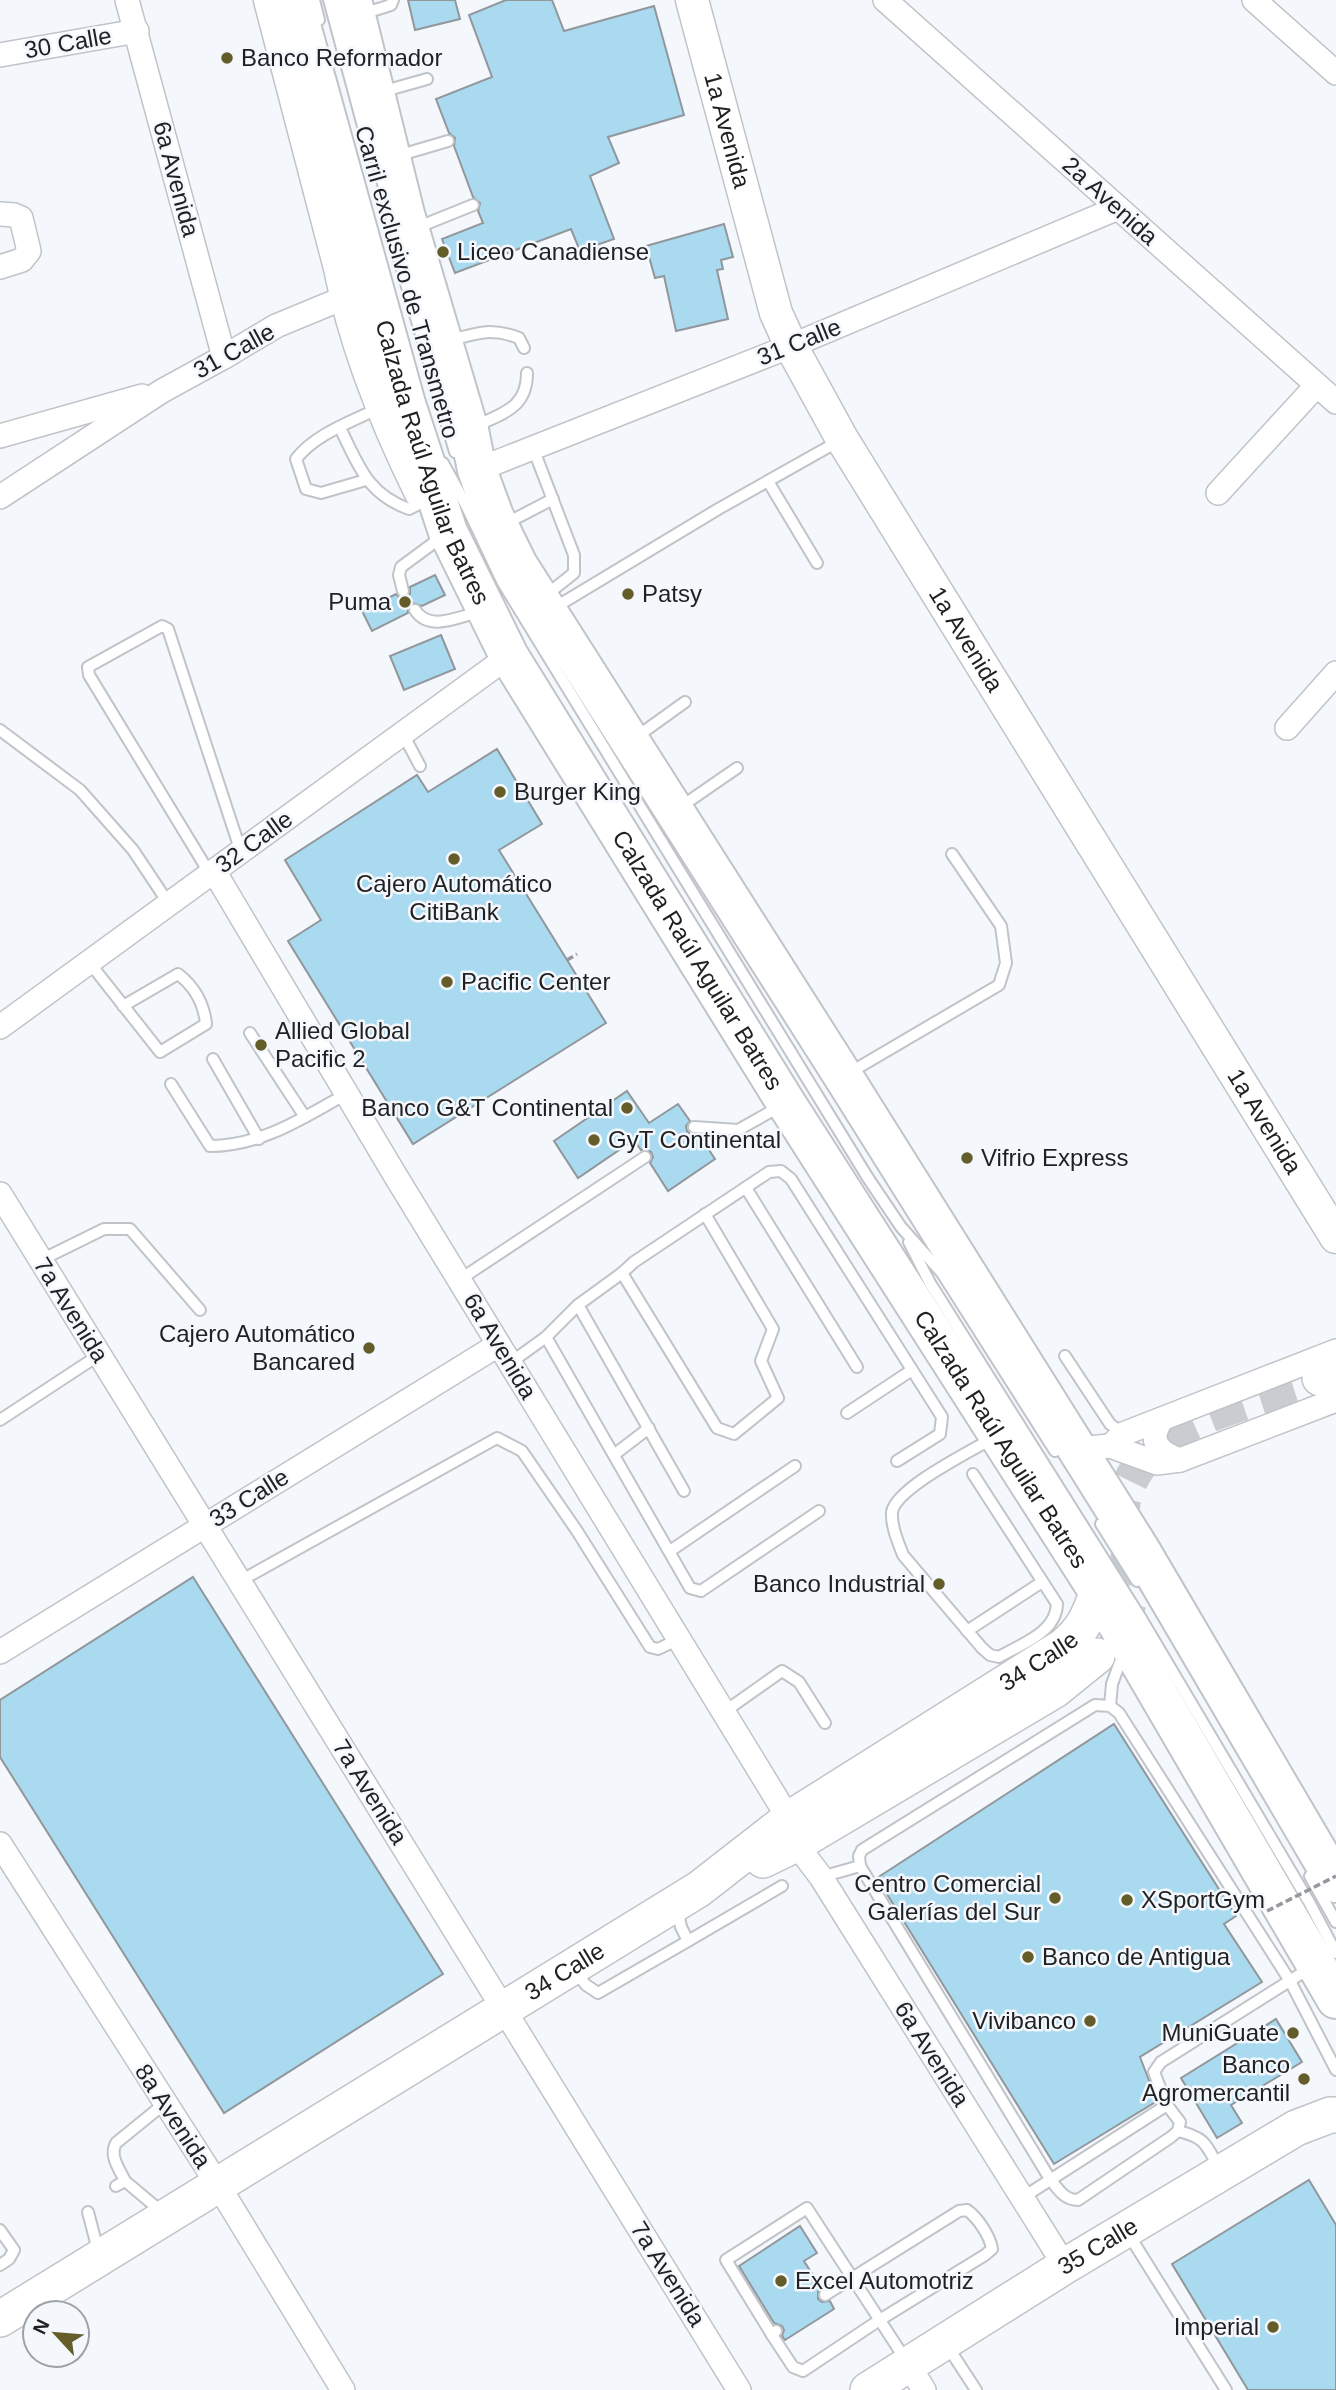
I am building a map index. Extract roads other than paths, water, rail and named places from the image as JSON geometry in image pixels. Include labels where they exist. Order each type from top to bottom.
[{"type":"highway","name":"Calzada Raúl Aguilar Batres","points":[[294,0],[406,404],[463,501],[500,527],[518,565],[843,1076],[1092,1447],[1141,1551],[1336,1884]]},
{"type":"highway","name":"Calzada Raúl Aguilar Batres","points":[[340,11],[376,94],[383,164],[401,233],[443,342],[469,430],[463,501],[486,610],[509,656],[786,1103],[1098,1591],[1112,1649],[1336,1999]]},
{"type":"highway","points":[[334,148],[343,282]]},
{"type":"main road","name":"34 Calle","points":[[0,2319],[793,1832],[1064,1646],[1077,1635],[1089,1618],[1098,1591]]},
{"type":"main road","points":[[793,1832],[1055,1690],[1112,1649]]},
{"type":"main road","name":"35 Calle","points":[[867,2390],[916,2377],[945,2341],[1065,2266],[1296,2128],[1336,2115]]},
{"type":"street","name":"6a Avenida","points":[[127,0],[224,357]]},
{"type":"street","points":[[271,0],[343,282],[382,407],[425,501],[463,501]]},
{"type":"street","name":"1a Avenida","points":[[692,0],[776,313],[791,346],[842,439],[1336,1237]]},
{"type":"street","name":"2a Avenida","points":[[885,0],[1336,402]]},
{"type":"street","points":[[1254,0],[1336,73]]},
{"type":"street","name":"30 Calle","points":[[0,55],[137,30]]},
{"type":"street","name":"31 Calle","points":[[463,501],[533,448],[791,346],[1118,208]]},
{"type":"street","points":[[0,214],[21,218],[29,250],[22,260],[0,267]]},
{"type":"street","name":"31 Calle","points":[[0,497],[162,391],[276,326],[343,282]]},
{"type":"street","points":[[1218,493],[1317,385]]},
{"type":"street","name":"31 Calle","points":[[0,436],[162,391]]},
{"type":"street","name":"32 Calle","points":[[0,1027],[509,656]]},
{"type":"street","points":[[1287,728],[1336,673]]},
{"type":"street","name":"6a Avenida","points":[[212,873],[724,1712],[793,1832],[1065,2266]]},
{"type":"street","name":"7a Avenida","points":[[4,1209],[41,1260],[739,2390]]},
{"type":"street","name":"33 Calle","points":[[0,1652],[205,1526],[504,1354]]},
{"type":"street","points":[[1092,1447],[1161,1419],[1332,1375]]},
{"type":"street","points":[[1092,1447],[1157,1463],[1180,1460],[1332,1375]]},
{"type":"street","points":[[1161,1419],[1157,1426],[1156,1445],[1167,1456],[1180,1460]]},
{"type":"street","name":"8a Avenida","points":[[0,1844],[164,2105],[218,2185],[343,2390]]},
{"type":"lane","name":"Carril exclusivo de Transmetro","points":[[314,0],[340,11],[383,164]]},
{"type":"lane","points":[[340,11],[391,5],[393,0]]},
{"type":"lane","points":[[376,94],[426,79]]},
{"type":"lane","points":[[383,164],[448,141]]},
{"type":"lane","points":[[401,233],[472,205]]},
{"type":"lane","name":"Carril exclusivo de Transmetro","points":[[401,233],[454,450],[463,501]]},
{"type":"lane","points":[[443,342],[482,331],[503,332],[519,338],[524,348]]},
{"type":"lane","points":[[469,430],[516,406],[527,386],[527,373]]},
{"type":"lane","points":[[366,480],[321,493],[306,489],[296,459],[303,449],[319,438],[382,407]]},
{"type":"lane","points":[[340,428],[366,480],[391,502],[409,509],[425,501]]},
{"type":"lane","points":[[544,606],[842,439]]},
{"type":"lane","points":[[533,448],[574,555],[574,573],[544,606]]},
{"type":"lane","name":"Carril exclusivo de Transmetro","points":[[435,450],[463,501]]},
{"type":"lane","points":[[769,482],[817,563]]},
{"type":"lane","points":[[500,527],[553,499]]},
{"type":"lane","points":[[404,591],[399,575],[401,567],[463,501],[510,595],[867,1178],[901,1227],[1092,1447],[1110,1424],[1065,1356]]},
{"type":"lane","points":[[415,610],[425,621],[434,623],[486,610]]},
{"type":"lane","points":[[212,873],[89,675],[88,667],[162,626],[168,629],[241,852]]},
{"type":"lane","points":[[630,742],[685,702]]},
{"type":"lane","points":[[0,730],[80,790],[133,850],[169,904]]},
{"type":"lane","points":[[403,734],[420,766]]},
{"type":"lane","points":[[674,812],[737,768]]},
{"type":"lane","points":[[843,1076],[999,985],[1006,963],[1002,926],[952,854]]},
{"type":"lane","points":[[89,962],[160,1052],[206,1024],[205,1010],[189,982],[178,974],[124,1006]]},
{"type":"lane","points":[[250,1033],[305,1117]]},
{"type":"lane","points":[[213,1059],[260,1139]]},
{"type":"lane","points":[[171,1084],[210,1146],[231,1146],[260,1139],[346,1094]]},
{"type":"lane","points":[[694,1127],[738,1130],[786,1103]]},
{"type":"lane","points":[[459,1280],[645,1157]]},
{"type":"lane","points":[[504,1354],[546,1337],[578,1305],[634,1262],[769,1172],[781,1171],[791,1179],[942,1417],[940,1434],[897,1461]]},
{"type":"lane","points":[[746,1188],[857,1367]]},
{"type":"lane","points":[[622,1273],[717,1428],[734,1434],[778,1398],[761,1361],[773,1329],[705,1214]]},
{"type":"lane","points":[[901,1227],[930,1283],[1142,1620],[1309,1902],[1314,1966],[1336,2070]]},
{"type":"lane","points":[[41,1260],[104,1229],[130,1229],[200,1310]]},
{"type":"lane","points":[[578,1305],[684,1491]]},
{"type":"lane","points":[[546,1337],[691,1588],[701,1591],[819,1511]]},
{"type":"lane","points":[[0,1420],[99,1355]]},
{"type":"lane","points":[[847,1413],[912,1370]]},
{"type":"lane","points":[[615,1454],[649,1428]]},
{"type":"lane","points":[[973,1474],[1056,1604],[1056,1613],[1049,1627],[999,1657],[990,1655],[982,1648],[903,1555],[895,1536],[892,1512],[899,1497],[912,1486],[998,1434]]},
{"type":"lane","points":[[240,1581],[498,1438],[522,1451],[577,1531],[650,1647],[657,1648],[679,1639]]},
{"type":"lane","points":[[670,1550],[795,1466]]},
{"type":"lane","points":[[1096,1515],[1145,1595]]},
{"type":"lane","points":[[967,1631],[1042,1582]]},
{"type":"lane","points":[[1110,1706],[1112,1649]]},
{"type":"lane","points":[[724,1712],[782,1671],[799,1682],[825,1723]]},
{"type":"lane","points":[[1096,1705],[1110,1706],[1119,1713],[1314,1966],[1161,2062],[1154,2072],[1167,2105],[1180,2122],[1178,2131],[1078,2200],[1070,2200],[1050,2179],[860,1866],[859,1856],[862,1850],[1096,1705]]},
{"type":"lane","points":[[1303,1865],[1336,1922]]},
{"type":"lane","points":[[821,1877],[860,1866]]},
{"type":"lane","points":[[572,1967],[586,1985],[598,1993],[782,1886]]},
{"type":"lane","points":[[688,1896],[681,1927],[688,1941]]},
{"type":"lane","points":[[164,2105],[116,2143],[113,2156],[120,2183],[167,2217]]},
{"type":"lane","points":[[1022,2197],[1167,2105]]},
{"type":"lane","points":[[1178,2131],[1196,2135],[1205,2143],[1221,2172]]},
{"type":"lane","points":[[825,2295],[851,2278],[959,2211],[967,2210],[972,2213],[990,2241],[992,2249],[878,2321],[803,2371],[793,2367],[726,2260],[807,2208],[851,2278],[878,2321],[916,2377]]},
{"type":"lane","points":[[88,2212],[100,2258]]},
{"type":"lane","points":[[1125,2229],[1226,2390]]},
{"type":"lane","points":[[0,2230],[14,2250],[9,2259],[0,2265]]},
{"type":"lane","points":[[945,2341],[976,2390]]},
{"type":"tunnel","points":[[1113,1634],[1126,1612],[1131,1590],[1122,1510],[1130,1482],[1146,1457],[1168,1437],[1193,1422],[1320,1378]]},
{"type":"place","name":"Banco Reformador","points":[[227,58]]},
{"type":"place","name":"Liceo Canadiense","points":[[443,252]]},
{"type":"place","name":"Patsy","points":[[628,594]]},
{"type":"place","name":"Puma","points":[[405,602]]},
{"type":"place","name":"Burger King","points":[[500,792]]},
{"type":"place","name":"Cajero Automático CitiBank","points":[[454,859]]},
{"type":"place","name":"Pacific Center","points":[[447,982]]},
{"type":"place","name":"Allied Global Pacific 2","points":[[261,1045]]},
{"type":"place","name":"Banco G&T Continental","points":[[627,1108]]},
{"type":"place","name":"GyT Continental","points":[[594,1140]]},
{"type":"place","name":"Vifrio Express","points":[[967,1158]]},
{"type":"place","name":"Cajero Automático Bancared","points":[[369,1348]]},
{"type":"place","name":"Banco Industrial","points":[[939,1584]]},
{"type":"place","name":"Centro Comercial Galerías del Sur","points":[[1055,1898]]},
{"type":"place","name":"XSportGym","points":[[1127,1900]]},
{"type":"place","name":"Banco de Antigua","points":[[1028,1957]]},
{"type":"place","name":"Vivibanco","points":[[1090,2021]]},
{"type":"place","name":"MuniGuate","points":[[1293,2033]]},
{"type":"place","name":"Banco Agromercantil","points":[[1304,2079]]},
{"type":"place","name":"Excel Automotriz","points":[[781,2281]]},
{"type":"place","name":"Imperial","points":[[1273,2327]]}]
